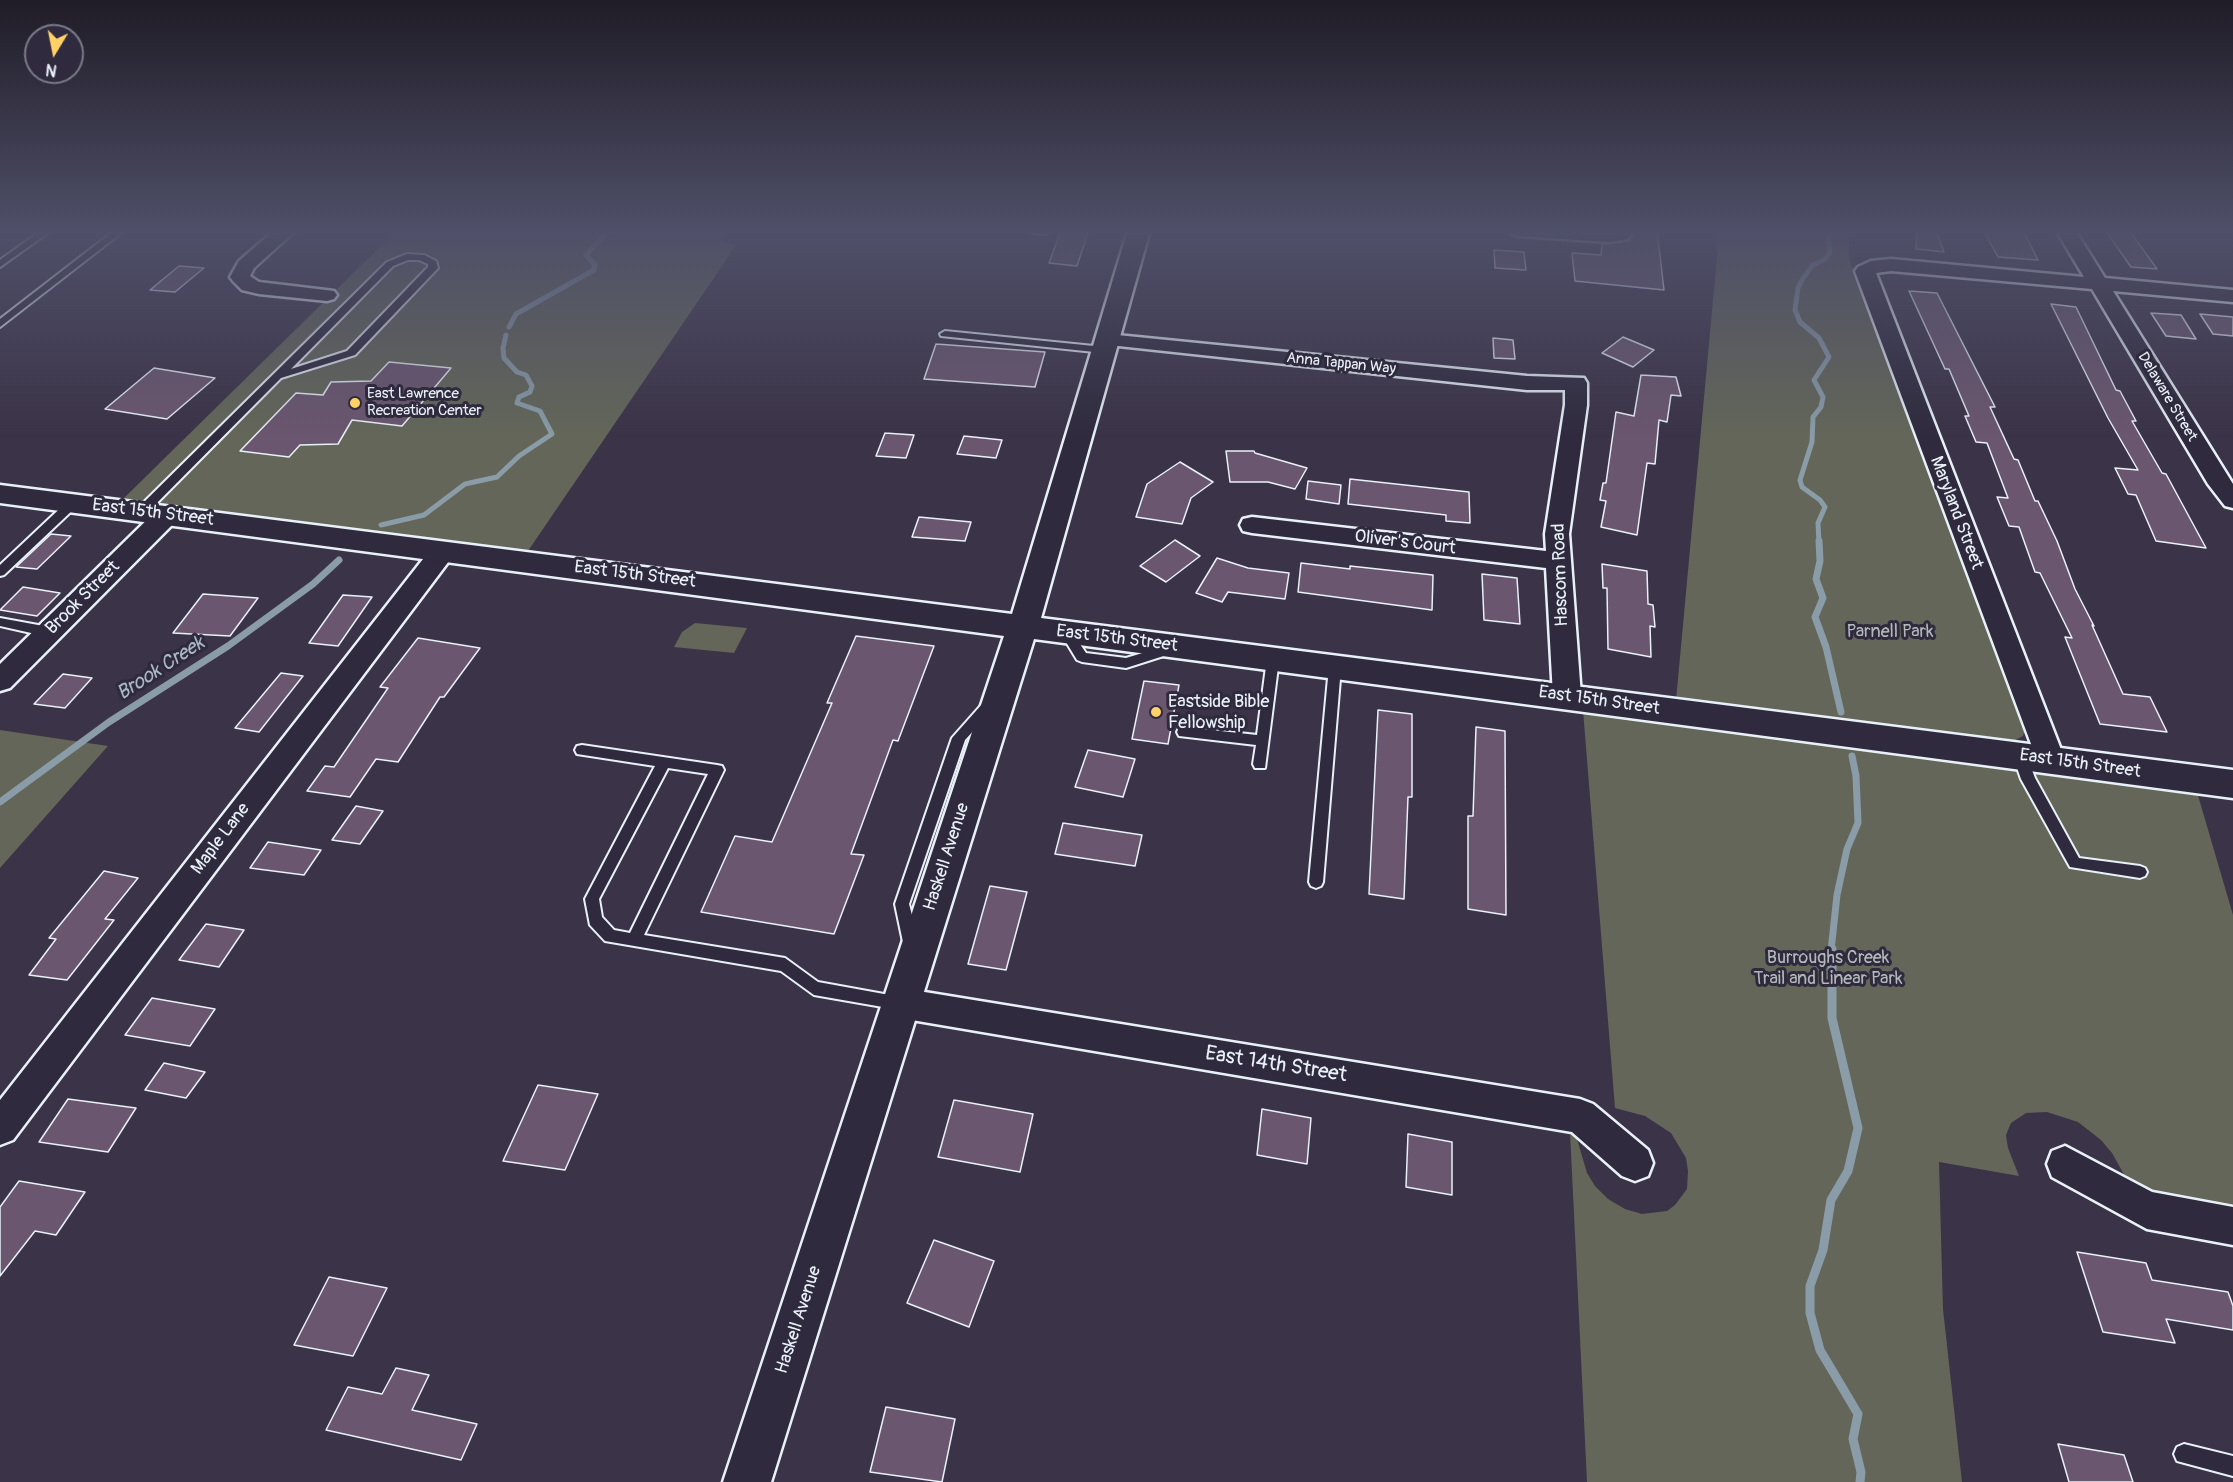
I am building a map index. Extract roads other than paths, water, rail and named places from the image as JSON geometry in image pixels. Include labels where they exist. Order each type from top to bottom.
[{"type":"main road","name":"Haskell Avenue","points":[[747,1482],[1022,626],[1119,299]]},
{"type":"main road","name":"East 15th Street","points":[[0,494],[2233,784]]},
{"type":"street","name":"Maryland Street","points":[[1873,299],[2036,758]]},
{"type":"street","name":"Delaware Street","points":[[2108,299],[2216,479],[2233,500]]},
{"type":"street","name":"Anna Tappan Way","points":[[1105,345],[1527,383],[1576,383]]},
{"type":"street","name":"Hascom Road","points":[[1567,696],[1558,519],[1576,405],[1576,383]]},
{"type":"street","name":"Brook Street","points":[[0,681],[49,632],[154,513]]},
{"type":"street","name":"Oliver's Court","points":[[1252,525],[1559,561]]},
{"type":"street","name":"Maple Lane","points":[[0,1128],[443,551]]},
{"type":"street","name":"East 14th Street","points":[[900,1002],[1580,1116],[1635,1163]]},
{"type":"street","points":[[2065,1164],[2147,1210],[2233,1226]]},
{"type":"lane","points":[[0,324],[32,299]]},
{"type":"lane","points":[[154,513],[278,376],[355,299]]},
{"type":"lane","points":[[278,376],[351,352],[403,299]]},
{"type":"lane","points":[[945,334],[1105,345]]},
{"type":"lane","points":[[0,572],[73,503]]},
{"type":"lane","points":[[0,622],[49,632]]},
{"type":"lane","points":[[1260,764],[1273,659]]},
{"type":"lane","points":[[1316,882],[1335,667]]},
{"type":"lane","points":[[1184,732],[1263,741]]},
{"type":"lane","points":[[582,750],[717,770],[634,940]]},
{"type":"lane","points":[[2036,758],[2028,779],[2075,863],[2140,872]]},
{"type":"lane","points":[[664,762],[592,899],[595,920],[610,936],[786,965],[814,988],[900,1002]]},
{"type":"lane","points":[[2184,1454],[2233,1466]]},
{"type":"waterway","name":"Brook Creek","points":[[509,327],[516,314],[542,299]]},
{"type":"waterway","points":[[1796,299],[1795,310],[1800,322],[1819,338],[1829,357],[1814,380],[1823,397],[1821,407],[1813,417],[1812,442],[1800,480],[1802,487],[1820,500],[1825,507],[1818,523],[1819,543]]},
{"type":"waterway","name":"Brook Creek","points":[[381,525],[424,515],[465,484],[497,477],[519,456],[552,434],[540,411],[517,403],[519,397],[530,392],[532,386],[526,375],[517,372],[504,358],[503,348],[506,335]]},
{"type":"waterway","points":[[1819,541],[1820,561],[1816,579],[1823,598],[1815,617],[1826,647],[1841,712]]},
{"type":"waterway","name":"Brook Creek","points":[[0,802],[109,722],[228,646],[313,584],[339,560]]},
{"type":"waterway","points":[[1831,951],[1837,895],[1847,849],[1858,823],[1856,776],[1852,756]]},
{"type":"waterway","points":[[1832,949],[1832,1018],[1858,1128],[1848,1171],[1831,1200],[1823,1250],[1810,1286],[1810,1313],[1820,1350],[1858,1414],[1853,1439],[1861,1472],[1860,1482]]},
{"type":"place","name":"East Lawrence Recreation Center","points":[[355,403]]},
{"type":"place","name":"Eastside Bible Fellowship","points":[[1156,712]]},
{"type":"park label","name":"Parnell Park","points":[[1890,632]]},
{"type":"park label","name":"Burroughs Creek Trail and Linear Park","points":[[1828,968]]}]
